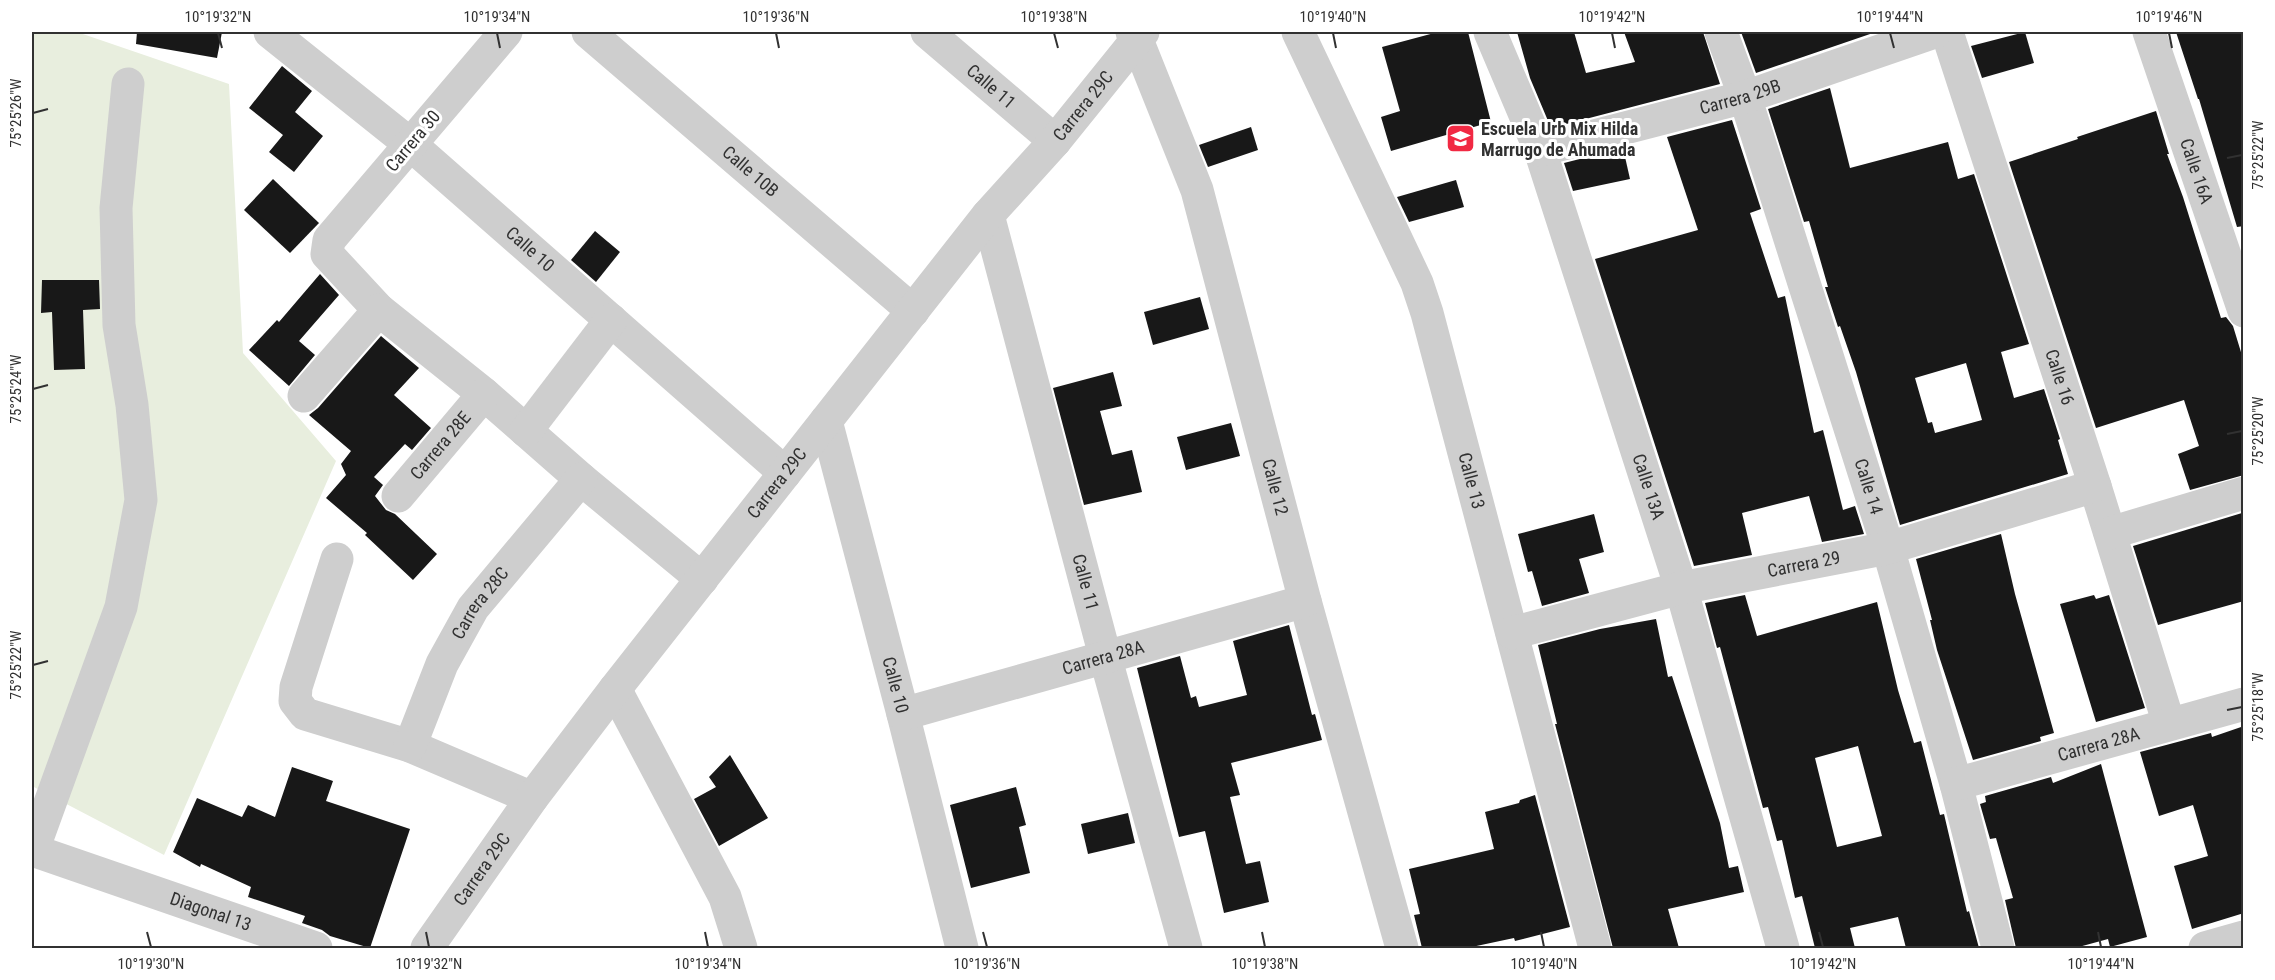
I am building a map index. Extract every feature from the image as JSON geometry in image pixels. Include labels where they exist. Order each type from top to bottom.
[{"type":"street","name":"Calle 10","points":[[270,32],[410,144],[785,473]]},
{"type":"street","name":"Carrera 30","points":[[379,310],[327,254],[329,240],[506,32]]},
{"type":"street","name":"Calle 10B","points":[[588,32],[913,311]]},
{"type":"street","name":"Calle 11","points":[[927,32],[1055,141]]},
{"type":"street","name":"Calle 13","points":[[1298,32],[1417,283],[1427,313],[1595,948]]},
{"type":"street","name":"Calle 13A","points":[[1490,32],[1540,150],[1681,588],[1783,948]]},
{"type":"street","name":"Calle 14","points":[[1720,32],[1745,98],[1888,548],[1956,784],[1998,948]]},
{"type":"street","name":"Carrera 29B","points":[[1540,150],[1745,98],[1935,32]]},
{"type":"street","name":"Calle 16","points":[[1947,32],[2095,486],[2169,724]]},
{"type":"street","name":"Calle 16A","points":[[2149,32],[2244,311]]},
{"type":"street","name":"Carrera 29C","points":[[427,948],[532,798],[615,689],[988,215],[1055,141],[1137,34]]},
{"type":"street","name":"Calle 12","points":[[1137,34],[1197,190],[1305,601],[1402,948]]},
{"type":"street","points":[[32,850],[121,607],[141,500],[132,405],[119,325],[116,208],[128,84]]},
{"type":"street","name":"Calle 11","points":[[988,215],[1105,656],[1186,948]]},
{"type":"street","points":[[304,396],[379,310],[484,394],[581,479],[702,579]]},
{"type":"street","points":[[526,431],[611,320]]},
{"type":"street","name":"Carrera 28E","points":[[398,496],[484,394]]},
{"type":"street","name":"Calle 10","points":[[826,422],[962,948]]},
{"type":"street","name":"Carrera 28C","points":[[410,746],[442,664],[473,608],[581,479]]},
{"type":"street","name":"Carrera 29","points":[[1512,633],[1681,588],[1888,548],[2095,486]]},
{"type":"street","points":[[2110,533],[2244,493]]},
{"type":"street","points":[[337,559],[296,687],[295,702],[305,714],[410,746],[532,798]]},
{"type":"street","name":"Carrera 28A","points":[[903,714],[1305,601]]},
{"type":"street","points":[[615,689],[725,897],[741,948]]},
{"type":"street","name":"Carrera 28A","points":[[1956,784],[2244,704]]},
{"type":"street","name":"Diagonal 13","points":[[32,850],[316,948]]},
{"type":"street","points":[[2205,948],[2244,937]]},
{"type":"green space","points":[[32,32],[77,32],[229,84],[243,353],[336,461],[164,855],[32,786]]},
{"type":"building","points":[[137,32],[222,32],[217,58],[136,44]]},
{"type":"building","points":[[1438,32],[1468,32],[1491,122],[1391,151],[1381,117],[1400,111],[1382,47]]},
{"type":"building","points":[[1517,32],[1574,32],[1586,73],[1635,62],[1624,32],[1703,32],[1720,84],[1551,128],[1530,78]]},
{"type":"building","points":[[1741,32],[1873,32],[1873,33],[1756,73]]},
{"type":"building","points":[[2025,32],[2034,63],[1982,78],[1971,46]]},
{"type":"building","points":[[2176,32],[2244,32],[2244,226],[2237,227],[2199,99]]},
{"type":"building","points":[[282,66],[312,91],[295,112],[323,136],[294,172],[269,152],[283,135],[249,108]]},
{"type":"building","points":[[1830,88],[1850,168],[1948,142],[1958,179],[1974,174],[2029,344],[2001,352],[2014,398],[2044,389],[2060,439],[2058,440],[2068,474],[1900,525],[1856,372],[1825,287],[1828,287],[1809,221],[1804,222],[1768,109]],"holes":[[[1966,363],[1982,420],[1935,433],[1932,422],[1928,423],[1915,378]]]},
{"type":"building","points":[[2156,111],[2169,154],[2167,154],[2221,318],[2226,317],[2233,326],[2244,362],[2244,475],[2190,490],[2178,454],[2199,446],[2184,400],[2096,428],[2009,162]]},
{"type":"building","points":[[1732,120],[1761,209],[1750,213],[1778,298],[1785,296],[1814,433],[1823,430],[1843,510],[1855,506],[1864,534],[1822,542],[1809,496],[1742,513],[1752,555],[1694,566],[1595,259],[1698,230],[1667,137]]},
{"type":"building","points":[[1251,127],[1258,150],[1208,167],[1199,145]]},
{"type":"building","points":[[1623,148],[1630,179],[1573,191],[1564,163]]},
{"type":"building","points":[[273,179],[319,223],[290,253],[244,210]]},
{"type":"building","points":[[1456,180],[1464,207],[1409,222],[1397,197]]},
{"type":"building","points":[[595,231],[620,252],[596,282],[571,260]]},
{"type":"building","points":[[320,274],[339,295],[299,341],[315,355],[289,386],[249,350],[277,320],[279,322]]},
{"type":"building","points":[[42,280],[99,280],[100,309],[83,310],[85,369],[54,370],[52,312],[41,313]]},
{"type":"building","points":[[1200,297],[1209,329],[1153,345],[1144,312]]},
{"type":"building","points":[[381,336],[419,368],[394,395],[431,428],[412,450],[405,444],[374,477],[383,485],[375,496],[386,510],[395,514],[437,554],[413,580],[365,535],[367,533],[326,498],[346,475],[341,464],[351,451],[309,415],[318,408]]},
{"type":"building","points":[[1113,372],[1122,406],[1100,411],[1112,455],[1132,450],[1142,492],[1084,505],[1053,388]]},
{"type":"building","points":[[1231,423],[1240,456],[1186,470],[1177,437]]},
{"type":"building","points":[[2242,513],[2244,601],[2158,625],[2133,546]]},
{"type":"building","points":[[1594,514],[1604,552],[1579,559],[1589,593],[1542,606],[1532,571],[1528,572],[1518,534]]},
{"type":"building","points":[[2001,534],[2015,594],[2054,733],[2040,737],[2041,741],[1973,760],[1937,650],[1930,620],[1932,620],[1916,559]]},
{"type":"building","points":[[1745,595],[1757,636],[1877,602],[1898,690],[1914,743],[1921,741],[1940,815],[1944,814],[1967,912],[1969,911],[1979,948],[1906,948],[1898,917],[1850,928],[1855,948],[1815,948],[1802,896],[1795,898],[1782,840],[1777,841],[1768,807],[1763,808],[1720,647],[1717,648],[1705,603]],"holes":[[[1858,746],[1882,836],[1837,847],[1815,758]]]},
{"type":"building","points":[[2094,595],[2096,599],[2109,595],[2145,708],[2096,722],[2060,604]]},
{"type":"building","points":[[1656,619],[1668,677],[1672,676],[1720,823],[1729,868],[1738,866],[1744,892],[1668,909],[1679,948],[1613,948],[1555,724],[1557,724],[1538,645],[1600,629]]},
{"type":"building","points":[[1289,625],[1312,715],[1315,714],[1322,740],[1231,763],[1240,795],[1230,797],[1246,864],[1260,861],[1269,902],[1224,913],[1205,831],[1179,837],[1137,668],[1180,656],[1191,698],[1196,696],[1199,707],[1247,695],[1233,641]]},
{"type":"building","points":[[2244,726],[2244,913],[2192,929],[2174,866],[2208,856],[2193,805],[2159,816],[2140,752],[2211,733],[2212,737]]},
{"type":"building","points":[[730,755],[768,818],[719,846],[694,799],[716,787],[709,777]]},
{"type":"building","points":[[2101,764],[2147,937],[2110,947],[2108,939],[2075,948],[2016,948],[2005,900],[2013,898],[1996,838],[1990,839],[1980,804],[1986,802],[1985,796],[2051,777],[2053,783]]},
{"type":"building","points":[[292,767],[333,781],[326,801],[410,829],[370,948],[330,936],[322,930],[302,923],[305,916],[248,897],[251,887],[201,864],[200,867],[173,852],[197,798],[242,817],[248,805],[275,817]]},
{"type":"building","points":[[1016,787],[1026,825],[1019,827],[1030,873],[971,888],[950,805]]},
{"type":"building","points":[[1535,795],[1570,927],[1515,941],[1514,938],[1467,948],[1422,948],[1414,915],[1420,914],[1409,869],[1494,849],[1485,812],[1519,803],[1520,800]]},
{"type":"building","points":[[1128,813],[1135,843],[1088,854],[1081,824]]},
{"type":"place","name":"Escuela Urb Mix Hilda Marrugo de Ahumada","points":[[1460,139]]}]
